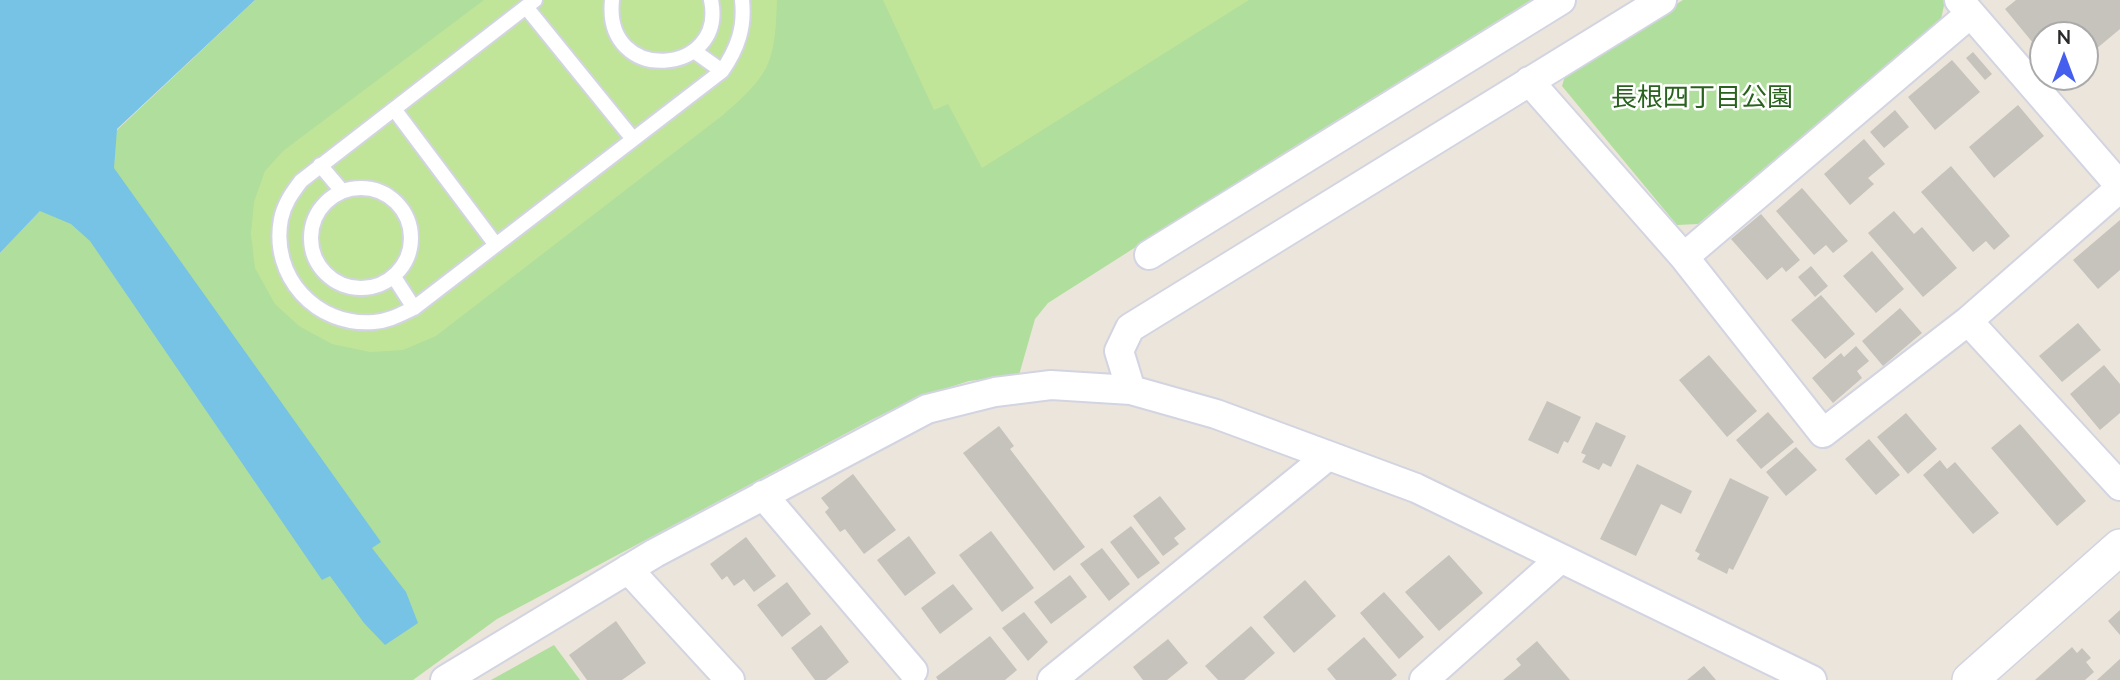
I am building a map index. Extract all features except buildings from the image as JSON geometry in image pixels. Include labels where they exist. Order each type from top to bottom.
[{"type":"street","points":[[1149,255],[1561,0]]},
{"type":"street","points":[[1131,390],[1119,351],[1130,328],[1662,0]]},
{"type":"street","points":[[1529,81],[1684,257],[1823,433],[1968,321],[2120,187],[1964,7],[1684,257]]},
{"type":"street","points":[[1968,321],[2120,486]]},
{"type":"street","points":[[444,680],[628,569],[927,409],[995,392],[1051,385],[1131,390],[1216,414],[1416,488],[1812,680]]},
{"type":"street","points":[[1052,680],[1328,456]]},
{"type":"street","points":[[763,495],[913,671]]},
{"type":"street","points":[[1970,680],[2120,547]]},
{"type":"street","points":[[1423,680],[1560,559]]},
{"type":"street","points":[[628,569],[730,680]]},
{"type":"lane","points":[[612,0],[614,31],[623,44],[649,61],[665,62],[680,59],[694,51],[705,39],[711,24],[710,0]]},
{"type":"lane","points":[[633,139],[531,3],[301,181],[289,198],[282,217],[279,238],[289,277],[301,295],[316,308],[345,320],[376,322],[396,317],[414,307],[722,71],[734,54],[741,34],[741,0]]},
{"type":"lane","points":[[694,51],[722,71]]},
{"type":"lane","points":[[394,109],[496,245]]},
{"type":"lane","points":[[320,165],[342,191]]},
{"type":"lane","points":[[358,187],[374,188],[388,194],[400,205],[408,219],[412,234],[404,265],[394,277],[380,285],[349,287],[334,281],[322,270],[314,257],[310,241],[312,225],[318,211],[328,199],[342,191],[358,187]]},
{"type":"lane","points":[[394,277],[414,307]]},
{"type":"green space","points":[[255,0],[1531,0],[1048,303],[1035,319],[1019,375],[969,381],[919,397],[873,419],[497,619],[413,680],[0,680],[0,253],[117,130]]},
{"type":"green space","points":[[484,0],[777,0],[776,27],[769,62],[740,100],[436,336],[403,350],[370,352],[332,344],[299,326],[275,304],[255,268],[251,234],[254,202],[265,171],[283,151]]},
{"type":"green space","points":[[883,0],[1249,0],[982,168],[948,104],[934,110]]},
{"type":"green space","name":"長根四丁目公園","points":[[1683,0],[1945,1],[1941,19],[1698,224],[1677,225],[1562,86],[1566,73]]},
{"type":"green space","points":[[554,645],[580,680],[491,680]]},
{"type":"water","points":[[0,0],[255,0],[117,129],[114,168],[381,542],[372,548],[406,592],[418,623],[385,645],[364,623],[330,576],[322,580],[90,241],[71,224],[40,211],[0,253]]}]
